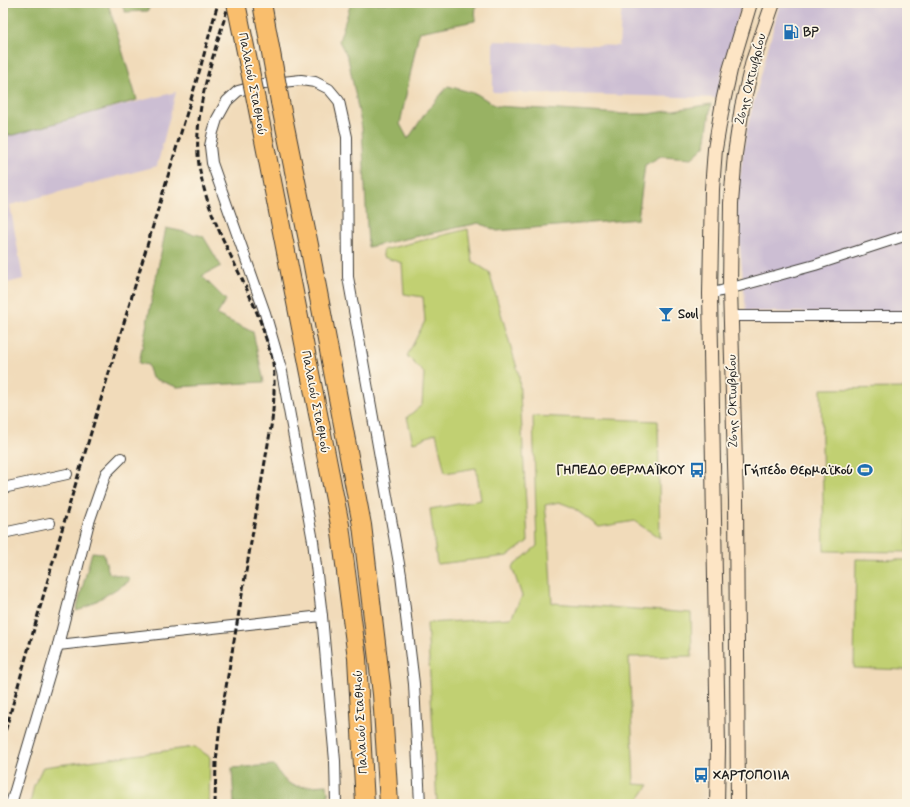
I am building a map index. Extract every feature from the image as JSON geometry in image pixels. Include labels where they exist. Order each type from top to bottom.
[{"type":"highway","name":"Παλαιού Σταθμού","points":[[236,3],[340,525],[357,658],[365,804]]},
{"type":"highway","name":"Παλαιού Σταθμού","points":[[262,3],[362,525],[382,694],[389,804]]},
{"type":"main road","name":"26ης Οκτωβρίου","points":[[717,804],[718,748],[710,294],[712,189],[715,149],[723,102],[750,3]]},
{"type":"main road","name":"26ης Οκτωβρίου","points":[[738,804],[736,500],[730,288],[731,203],[735,154],[742,107],[753,61],[773,3]]},
{"type":"street","points":[[336,804],[322,616],[313,541],[282,372],[265,313],[212,163],[210,146],[212,132],[217,119],[227,101],[238,91],[264,84],[301,80],[315,82],[329,89],[334,94],[339,101],[347,137],[348,277],[401,575],[414,684],[420,804]]},
{"type":"street","points":[[710,294],[815,265],[907,235]]},
{"type":"street","points":[[731,316],[907,316]]},
{"type":"street","points":[[11,804],[58,645],[91,515],[106,473],[121,458]]},
{"type":"street","points":[[3,488],[67,474]]},
{"type":"street","points":[[3,533],[50,523]]},
{"type":"street","points":[[58,645],[322,616]]},
{"type":"shaded area","points":[[622,3],[742,3],[723,68],[717,98],[493,92],[493,41],[619,46]]},
{"type":"shaded area","points":[[780,3],[907,3],[907,315],[746,311],[736,205],[746,132]]},
{"type":"shaded area","points":[[176,92],[157,166],[10,205],[23,279],[3,284],[3,135]]},
{"type":"green space","points":[[3,3],[108,3],[137,100],[14,135],[7,135],[3,122]]},
{"type":"green space","points":[[121,3],[150,3],[148,11],[125,12]]},
{"type":"green space","points":[[351,3],[476,3],[475,21],[419,32],[400,124],[408,139],[424,115],[448,86],[477,94],[496,106],[623,114],[649,114],[711,104],[705,146],[692,158],[661,156],[645,165],[638,219],[497,231],[479,223],[368,247],[362,128],[348,58],[339,41]]},
{"type":"green space","points":[[166,228],[203,236],[221,266],[202,276],[226,300],[217,315],[253,332],[264,382],[177,387],[152,378],[148,365],[139,363]]},
{"type":"green space","points":[[468,229],[472,261],[489,272],[519,375],[528,541],[508,556],[437,564],[430,509],[481,500],[476,468],[445,473],[436,433],[413,443],[407,417],[422,405],[424,373],[407,356],[425,321],[423,297],[404,294],[402,263],[383,257],[383,250]]},
{"type":"green space","name":"Γήπεδο Θερμαϊκού","points":[[907,388],[907,552],[824,551],[821,389]]},
{"type":"green space","points":[[533,416],[658,421],[660,538],[634,521],[599,527],[572,507],[559,502],[545,505],[552,603],[691,613],[692,656],[629,657],[634,784],[649,785],[637,802],[633,804],[437,804],[427,623],[511,618],[522,596],[512,567],[537,546]]},
{"type":"green space","points":[[92,552],[103,553],[109,573],[130,578],[128,582],[83,609],[76,611]]},
{"type":"green space","points":[[856,559],[907,560],[907,670],[854,668]]},
{"type":"green space","points":[[195,747],[210,757],[209,804],[30,804],[34,785],[43,767]]},
{"type":"green space","points":[[274,765],[285,780],[290,784],[296,786],[327,785],[330,804],[234,804],[232,768]]},
{"type":"railway","points":[[3,739],[63,526],[200,69],[218,3]]},
{"type":"railway","points":[[215,804],[216,762],[221,716],[272,421],[274,392],[273,363],[263,329],[210,208],[199,165],[198,144],[201,104],[211,63],[229,3]]},
{"type":"place","name":"BP","points":[[791,32]]},
{"type":"place","name":"Soul","points":[[666,314]]},
{"type":"place","name":"ΓΗΠΕΔΟ ΘΕΡΜΑΪΚΟΥ","points":[[697,470]]},
{"type":"place","name":"Γήπεδο Θερμαϊκού","points":[[865,470]]},
{"type":"place","name":"ΧΑΡΤΟΠΟΙΙΑ","points":[[701,775]]}]
